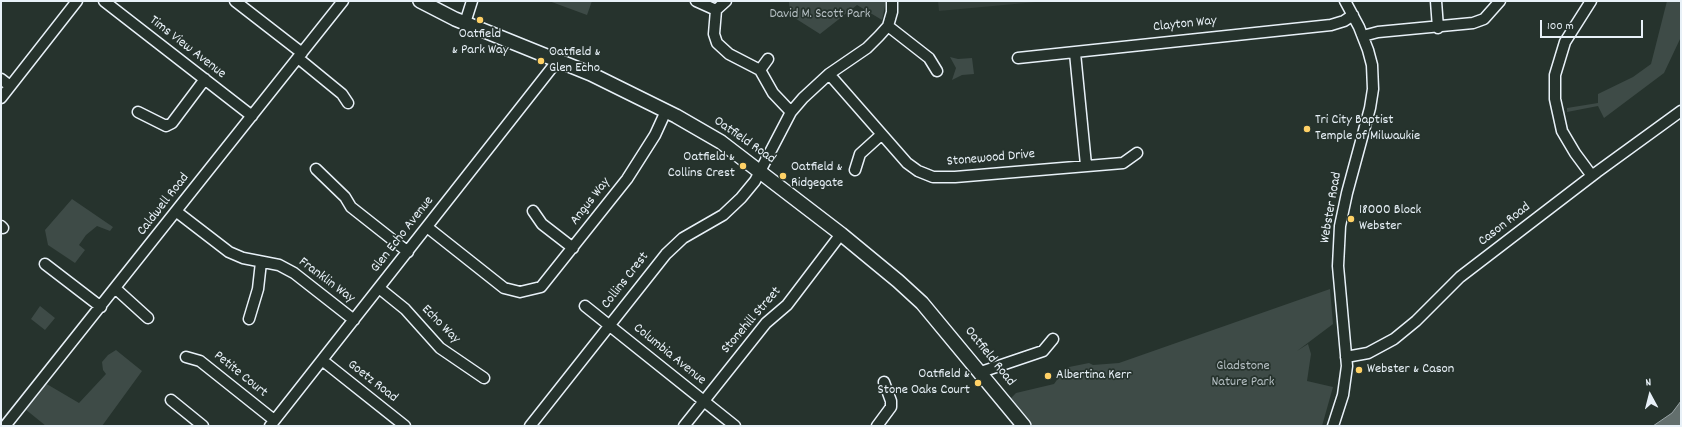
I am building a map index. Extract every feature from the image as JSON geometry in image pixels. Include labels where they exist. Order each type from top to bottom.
[{"type":"main road","name":"Oatfield Road","points":[[420,1],[465,23],[558,60],[666,111],[721,142],[841,234],[922,303],[981,372],[1024,426]]},
{"type":"street","points":[[1,98],[77,1]]},
{"type":"street","name":"Tims View Avenue","points":[[104,1],[252,116]]},
{"type":"street","points":[[235,1],[300,55],[342,94],[348,103]]},
{"type":"street","name":"Caldwell Road","points":[[5,426],[116,289],[343,1]]},
{"type":"street","points":[[465,23],[472,1]]},
{"type":"street","points":[[696,1],[716,10]]},
{"type":"street","points":[[726,1],[716,10],[714,34],[717,44],[729,54],[760,70],[773,93],[791,112]]},
{"type":"street","points":[[892,1],[892,12],[888,26],[929,58],[937,71]]},
{"type":"street","name":"Webster Road","points":[[1333,426],[1345,382],[1346,357],[1338,254],[1340,226],[1372,96],[1372,65],[1363,36],[1345,1]]},
{"type":"street","points":[[1436,1],[1438,28]]},
{"type":"street","points":[[1363,36],[1378,32],[1438,28],[1473,23],[1484,19],[1500,1]]},
{"type":"street","points":[[1591,1],[1565,42],[1555,75],[1555,99],[1562,131],[1575,153],[1592,176]]},
{"type":"street","name":"Clayton Way","points":[[1018,58],[1154,42],[1331,25],[1344,21],[1353,15]]},
{"type":"street","name":"Collins Crest","points":[[530,426],[666,254],[683,238],[713,222],[733,207],[755,181],[791,112],[803,98],[829,74],[867,48],[888,26]]},
{"type":"street","points":[[1075,52],[1086,165]]},
{"type":"street","points":[[760,70],[768,59]]},
{"type":"street","name":"Glen Echo Avenue","points":[[272,423],[558,60]]},
{"type":"street","name":"Stonewood Drive","points":[[829,74],[881,135],[912,166],[933,177],[955,177],[1123,162],[1137,153]]},
{"type":"street","points":[[1,79],[10,86]]},
{"type":"street","points":[[138,112],[166,126],[172,123],[205,79]]},
{"type":"street","name":"Angus Way","points":[[427,227],[504,288],[520,292],[541,287],[627,179],[655,135],[666,111]]},
{"type":"street","name":"Cason Road","points":[[1346,357],[1368,353],[1398,336],[1416,321],[1460,278],[1592,176],[1681,111]]},
{"type":"street","points":[[855,170],[860,154],[881,135]]},
{"type":"street","points":[[316,169],[345,197],[351,208],[408,252]]},
{"type":"street","points":[[533,211],[542,224],[573,248]]},
{"type":"street","name":"Franklin Way","points":[[177,212],[229,252],[243,258],[279,265],[294,273],[354,320]]},
{"type":"street","name":"Stonehill Street","points":[[684,426],[766,323],[787,304],[841,234]]},
{"type":"street","points":[[249,319],[258,289],[261,262]]},
{"type":"street","points":[[44,264],[101,307]]},
{"type":"street","name":"Echo Way","points":[[379,288],[405,309],[440,348],[484,378]]},
{"type":"street","points":[[116,289],[148,318]]},
{"type":"street","name":"Columbia Avenue","points":[[585,306],[735,426]]},
{"type":"street","points":[[981,372],[1043,351],[1053,339]]},
{"type":"street","name":"Petite Court","points":[[186,357],[200,361],[272,423]]},
{"type":"street","name":"Goetz Road","points":[[322,360],[404,426]]},
{"type":"street","points":[[877,426],[891,407],[891,401],[884,382]]},
{"type":"street","points":[[171,400],[203,426]]},
{"type":"shaded area","points":[[938,1],[1047,1],[939,11]]},
{"type":"shaded area","points":[[1681,401],[1681,426],[1653,426],[1672,413]]},
{"type":"green space","points":[[549,1],[592,1],[587,15]]},
{"type":"green space","name":"David M. Scott Park","points":[[789,1],[886,1],[882,20],[857,5],[820,34],[790,15]]},
{"type":"green space","points":[[1667,1],[1681,1],[1681,37],[1664,73],[1604,118],[1598,106],[1567,112],[1567,108],[1598,103],[1598,94],[1633,77],[1651,64]]},
{"type":"green space","points":[[950,57],[958,59],[972,58],[974,74],[962,75],[952,80],[956,68]]},
{"type":"green space","points":[[72,199],[113,227],[110,231],[97,226],[86,235],[79,245],[85,250],[75,263],[48,245],[45,230]]},
{"type":"green space","name":"Gladstone Nature Park","points":[[1330,289],[1333,324],[1297,351],[1308,344],[1311,354],[1307,381],[1333,387],[1322,426],[1033,426],[1010,399],[1016,393],[1054,384],[1064,370],[1069,367],[1089,363],[1093,365],[1119,363]]},
{"type":"green space","points":[[40,306],[55,318],[45,330],[31,319]]},
{"type":"green space","points":[[116,350],[142,371],[102,426],[46,426],[25,409],[45,383],[79,403],[106,374],[103,370],[102,362],[108,355]]},
{"type":"place","name":"Oatfield & Park Way","points":[[480,20]]},
{"type":"place","name":"Oatfield & Glen Echo","points":[[541,61]]},
{"type":"place","name":"Tri City Baptist Temple of Milwaukie","points":[[1307,129]]},
{"type":"place","name":"Oatfield & Collins Crest","points":[[743,166]]},
{"type":"place","name":"Oatfield & Ridgegate","points":[[783,176]]},
{"type":"place","name":"18000 Block Webster","points":[[1351,219]]},
{"type":"place","name":"Webster & Cason","points":[[1359,370]]},
{"type":"place","name":"Albertina Kerr","points":[[1048,376]]},
{"type":"place","name":"Oatfield & Stone Oaks Court","points":[[978,383]]}]
